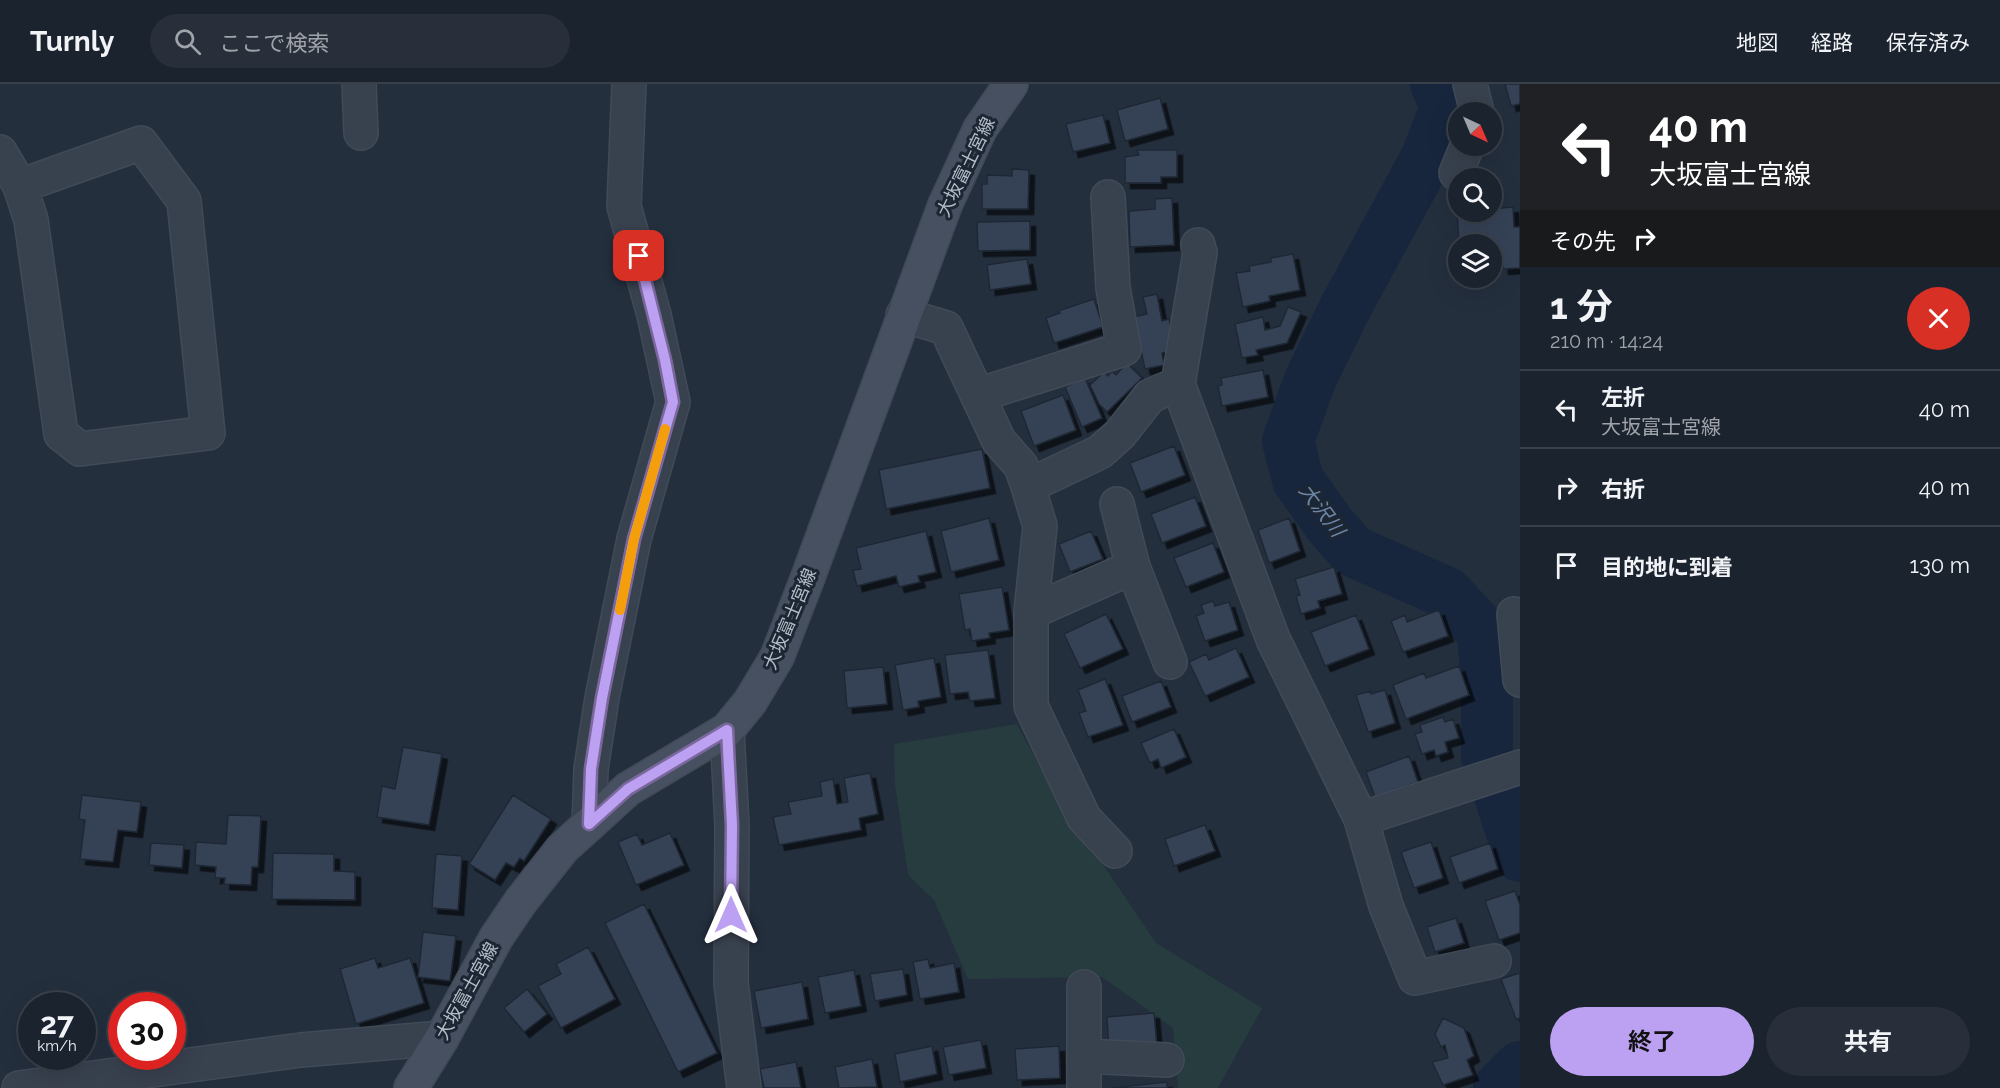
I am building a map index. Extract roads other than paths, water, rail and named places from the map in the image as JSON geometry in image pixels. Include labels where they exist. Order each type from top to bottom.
[{"type":"main road","name":"大坂富士宮線","points":[[411,1088],[442,1038],[496,938],[521,901],[562,849],[628,789],[727,730],[750,702],[777,657],[945,205],[980,129],[1011,84]]},
{"type":"street","points":[[359,84],[361,133]]},
{"type":"street","points":[[589,824],[591,769],[604,687],[634,539],[673,402],[654,315],[624,206],[629,84]]},
{"type":"street","points":[[1470,84],[1474,102]]},
{"type":"street","points":[[0,152],[20,186],[31,220],[61,434],[80,449],[208,433],[184,201],[141,143],[20,186]]},
{"type":"street","points":[[978,395],[1124,350],[1113,288],[1108,197]]},
{"type":"street","points":[[1198,245],[1200,253],[1178,384],[1273,639],[1361,819],[1386,906],[1415,978],[1494,961]]},
{"type":"street","points":[[903,315],[946,328],[999,441],[1021,466],[1040,526],[1031,612],[1031,706],[1084,818],[1115,851]]},
{"type":"street","points":[[1028,486],[1100,452],[1120,434],[1150,396],[1178,384]]},
{"type":"street","points":[[1117,504],[1133,567],[1170,662]]},
{"type":"street","points":[[1031,612],[1133,567]]},
{"type":"street","points":[[1514,614],[1520,680]]},
{"type":"street","points":[[727,730],[732,825],[730,983],[744,1088]]},
{"type":"street","points":[[1361,819],[1517,768]]},
{"type":"street","points":[[1084,987],[1084,1072],[1167,1060]]},
{"type":"street","points":[[0,1077],[17,1088],[301,1050],[442,1038]]},
{"type":"waterway","name":"大沢川","points":[[1436,84],[1446,107],[1426,159],[1345,308],[1310,380],[1288,441],[1298,480],[1330,525],[1353,551],[1447,593],[1483,632],[1487,684],[1487,757],[1520,856]]},
{"type":"waterway","name":"大沢川","points":[[1499,1088],[1520,1067]]}]
